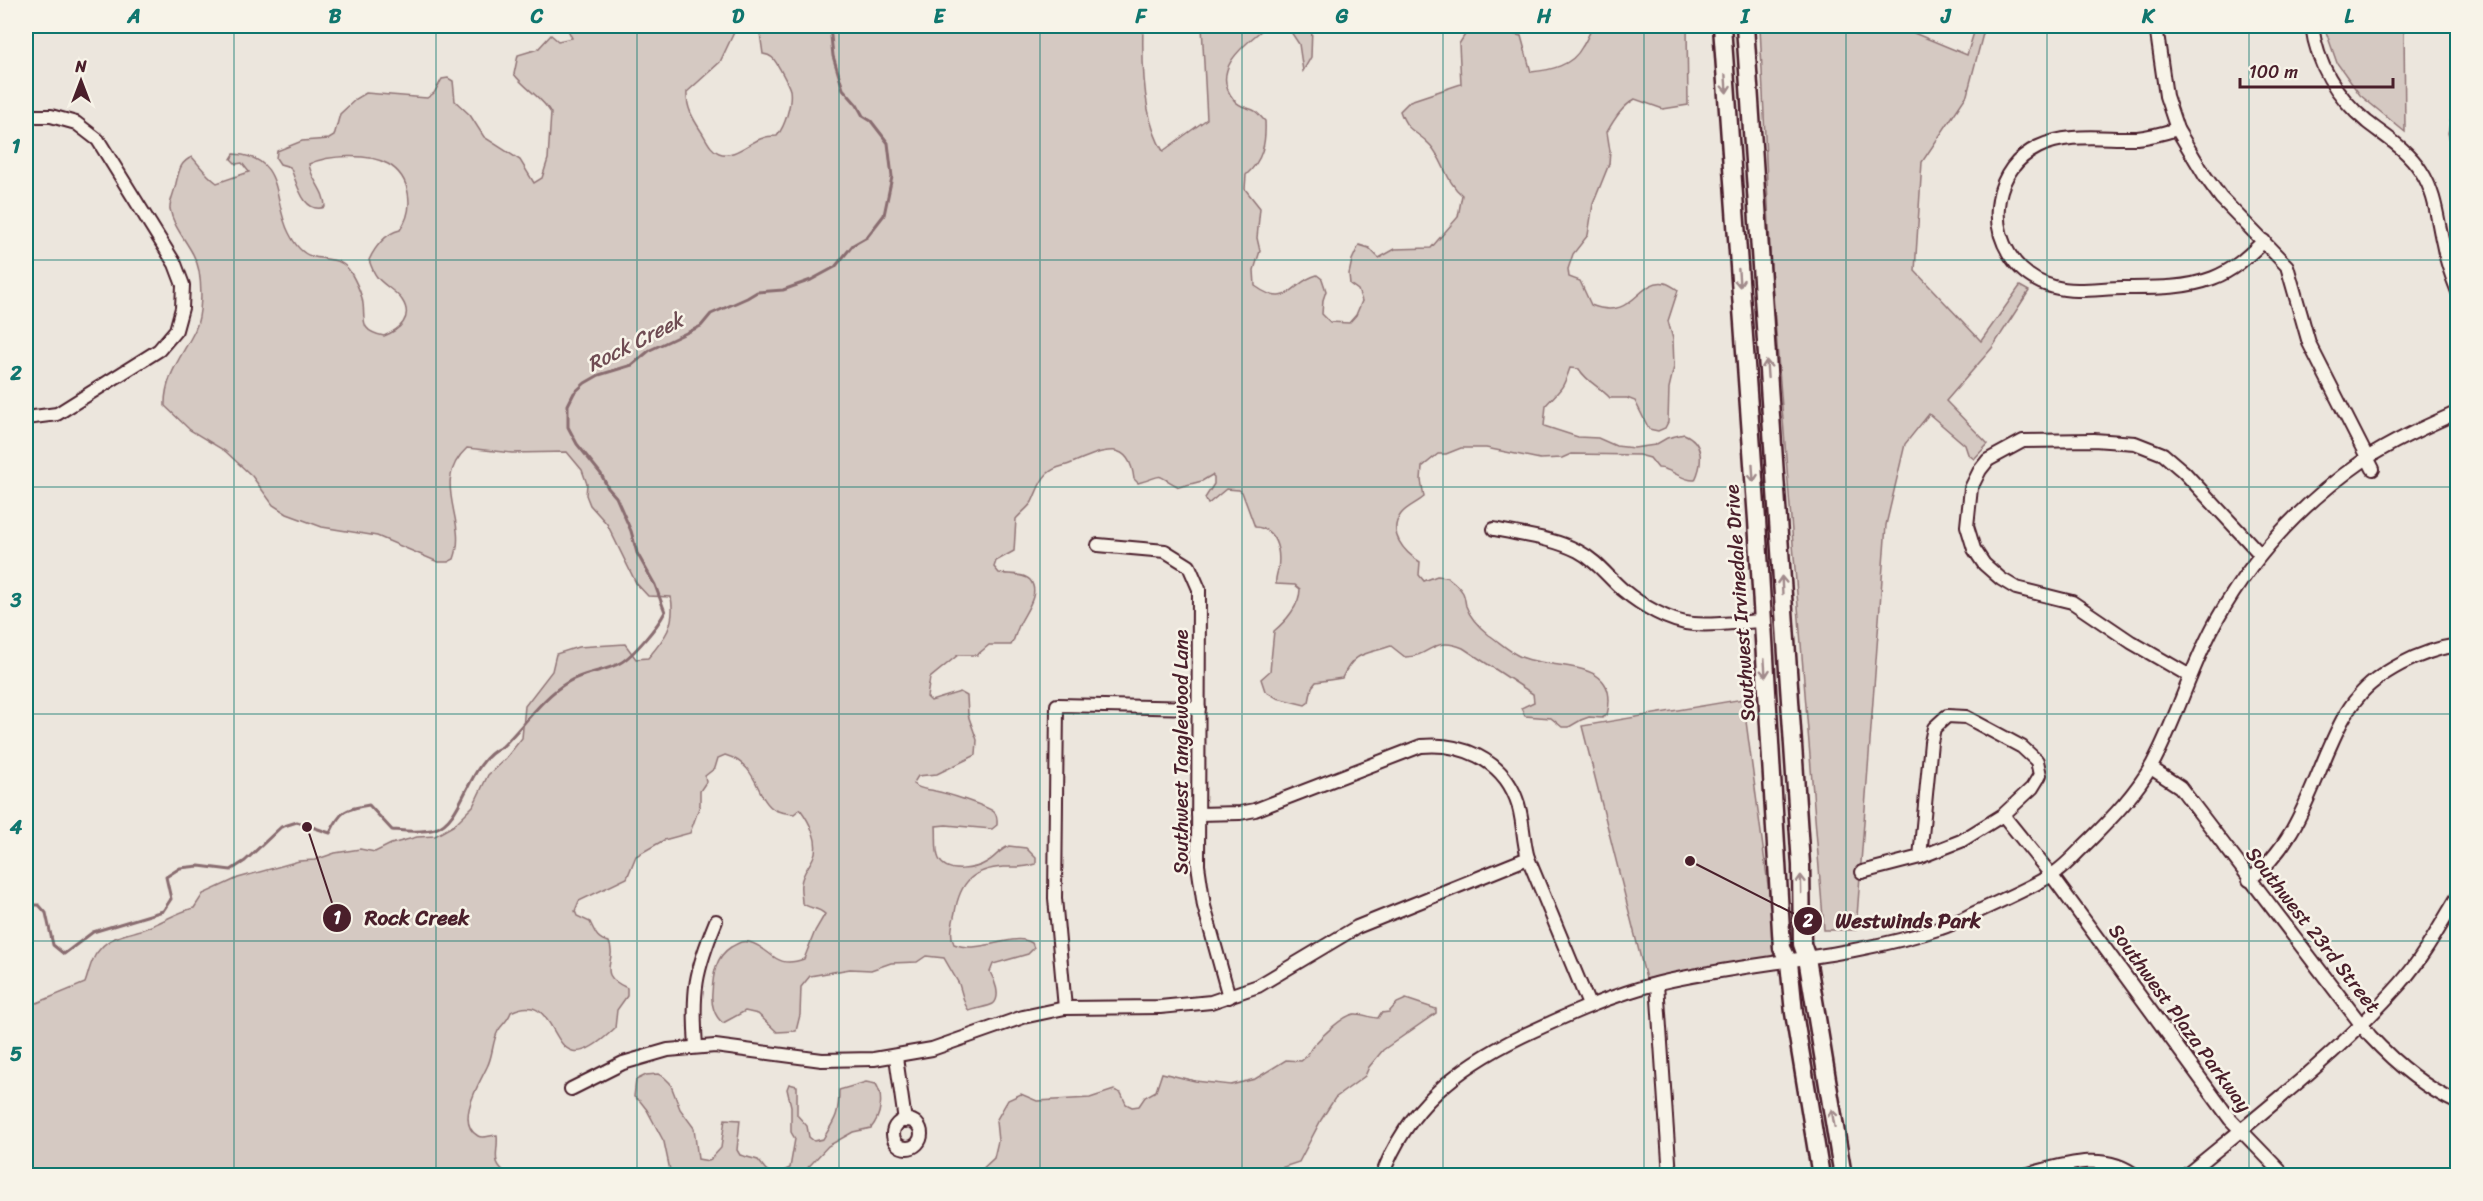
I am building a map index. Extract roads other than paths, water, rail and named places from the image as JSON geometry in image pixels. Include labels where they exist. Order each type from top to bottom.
[{"type":"main road","name":"Southwest Irvinedale Drive","points":[[1722,26],[1782,948],[1789,962],[1794,1013],[1821,1176]]},
{"type":"main road","points":[[1745,26],[1801,865],[1802,945],[1807,958],[1843,1176]]},
{"type":"main road","points":[[1748,407],[1769,405]]},
{"type":"street","points":[[2156,26],[2166,96],[2177,129],[2221,198],[2287,266],[2309,343],[2370,464]]},
{"type":"street","points":[[2312,26],[2314,44],[2323,67],[2340,96],[2367,122],[2404,150],[2421,171],[2434,197],[2442,243],[2457,292]]},
{"type":"street","points":[[26,116],[51,116],[76,123],[98,140],[175,264],[183,285],[182,308],[176,330],[159,350],[57,414],[26,418]]},
{"type":"street","points":[[2177,129],[2140,138],[2056,139],[2028,152],[2015,164],[2005,179],[1998,207],[1998,224],[2003,243],[2010,256],[2030,276],[2054,287],[2159,288],[2195,284],[2213,278],[2248,258],[2264,241]]},
{"type":"street","points":[[1382,1176],[1395,1146],[1408,1126],[1438,1090],[1456,1074],[1498,1048],[1589,1005],[1657,984],[1789,962],[1874,945],[1942,928],[2052,876],[2116,813],[2151,768],[2179,707],[2190,675],[2217,619],[2260,554],[2310,502],[2457,412]]},
{"type":"street","points":[[2190,675],[2131,642],[2072,602],[2016,588],[1984,564],[1974,549],[1966,526],[1971,488],[1980,470],[1988,460],[2024,441],[2135,442],[2163,454],[2184,472],[2260,554]]},
{"type":"street","points":[[1494,529],[1554,541],[1577,550],[1593,559],[1625,591],[1677,621],[1703,625],[1762,621]]},
{"type":"street","name":"Southwest Tanglewood Lane","points":[[1098,545],[1165,551],[1189,566],[1195,576],[1201,603],[1198,866],[1202,895],[1229,997]]},
{"type":"street","points":[[2248,880],[2265,867],[2289,837],[2340,723],[2358,696],[2384,673],[2422,653],[2457,645]]},
{"type":"street","points":[[1065,1008],[1054,898],[1057,705],[1199,708]]},
{"type":"street","points":[[1862,872],[1920,857],[1961,841],[2003,815],[2032,788],[2040,775],[2037,761],[2022,747],[1966,717],[1947,716],[1934,728],[1931,742],[1920,857]]},
{"type":"street","points":[[1198,814],[1240,813],[1255,810],[1420,746],[1449,746],[1478,755],[1491,764],[1509,784],[1518,805],[1523,843],[1528,858],[1589,1005]]},
{"type":"street","name":"Southwest 23rd Street","points":[[2151,768],[2180,788],[2360,1025],[2392,1060],[2416,1079],[2457,1103]]},
{"type":"street","name":"Southwest Plaza Parkway","points":[[2003,815],[2052,876],[2239,1131],[2285,1176]]},
{"type":"street","points":[[571,1089],[623,1063],[645,1055],[696,1046],[740,1047],[822,1060],[896,1057],[960,1041],[1023,1017],[1065,1008],[1186,1006],[1229,997],[1279,976],[1330,941],[1357,927],[1528,858]]},
{"type":"street","points":[[2185,1176],[2303,1078],[2401,983],[2432,939],[2457,896]]},
{"type":"street","points":[[696,1046],[693,999],[695,980],[716,921]]},
{"type":"street","points":[[1657,984],[1670,1176]]},
{"type":"street","points":[[896,1057],[905,1121]]},
{"type":"street","points":[[2021,1176],[2098,1161],[2122,1165],[2136,1176]]},
{"type":"waterway","name":"Rock Creek","points":[[26,905],[39,905],[46,913],[53,945],[64,954],[93,932],[163,911],[171,899],[166,877],[180,868],[199,866],[231,870],[245,861],[281,827],[297,822],[330,833],[337,819],[345,812],[369,805],[392,830],[435,829],[445,824],[453,814],[473,777],[490,754],[502,747],[549,696],[574,679],[620,663],[638,647],[665,612],[655,585],[637,553],[631,531],[616,497],[577,444],[568,427],[568,405],[574,393],[585,383],[599,375],[632,365],[650,350],[701,326],[711,314],[757,292],[783,290],[811,280],[835,267],[853,245],[867,237],[884,215],[892,177],[888,143],[871,121],[863,116],[843,89],[833,56],[830,26]]},
{"type":"place","name":"Rock Creek","points":[[307,827]]},
{"type":"place","name":"Westwinds Park","points":[[1690,861]]}]
